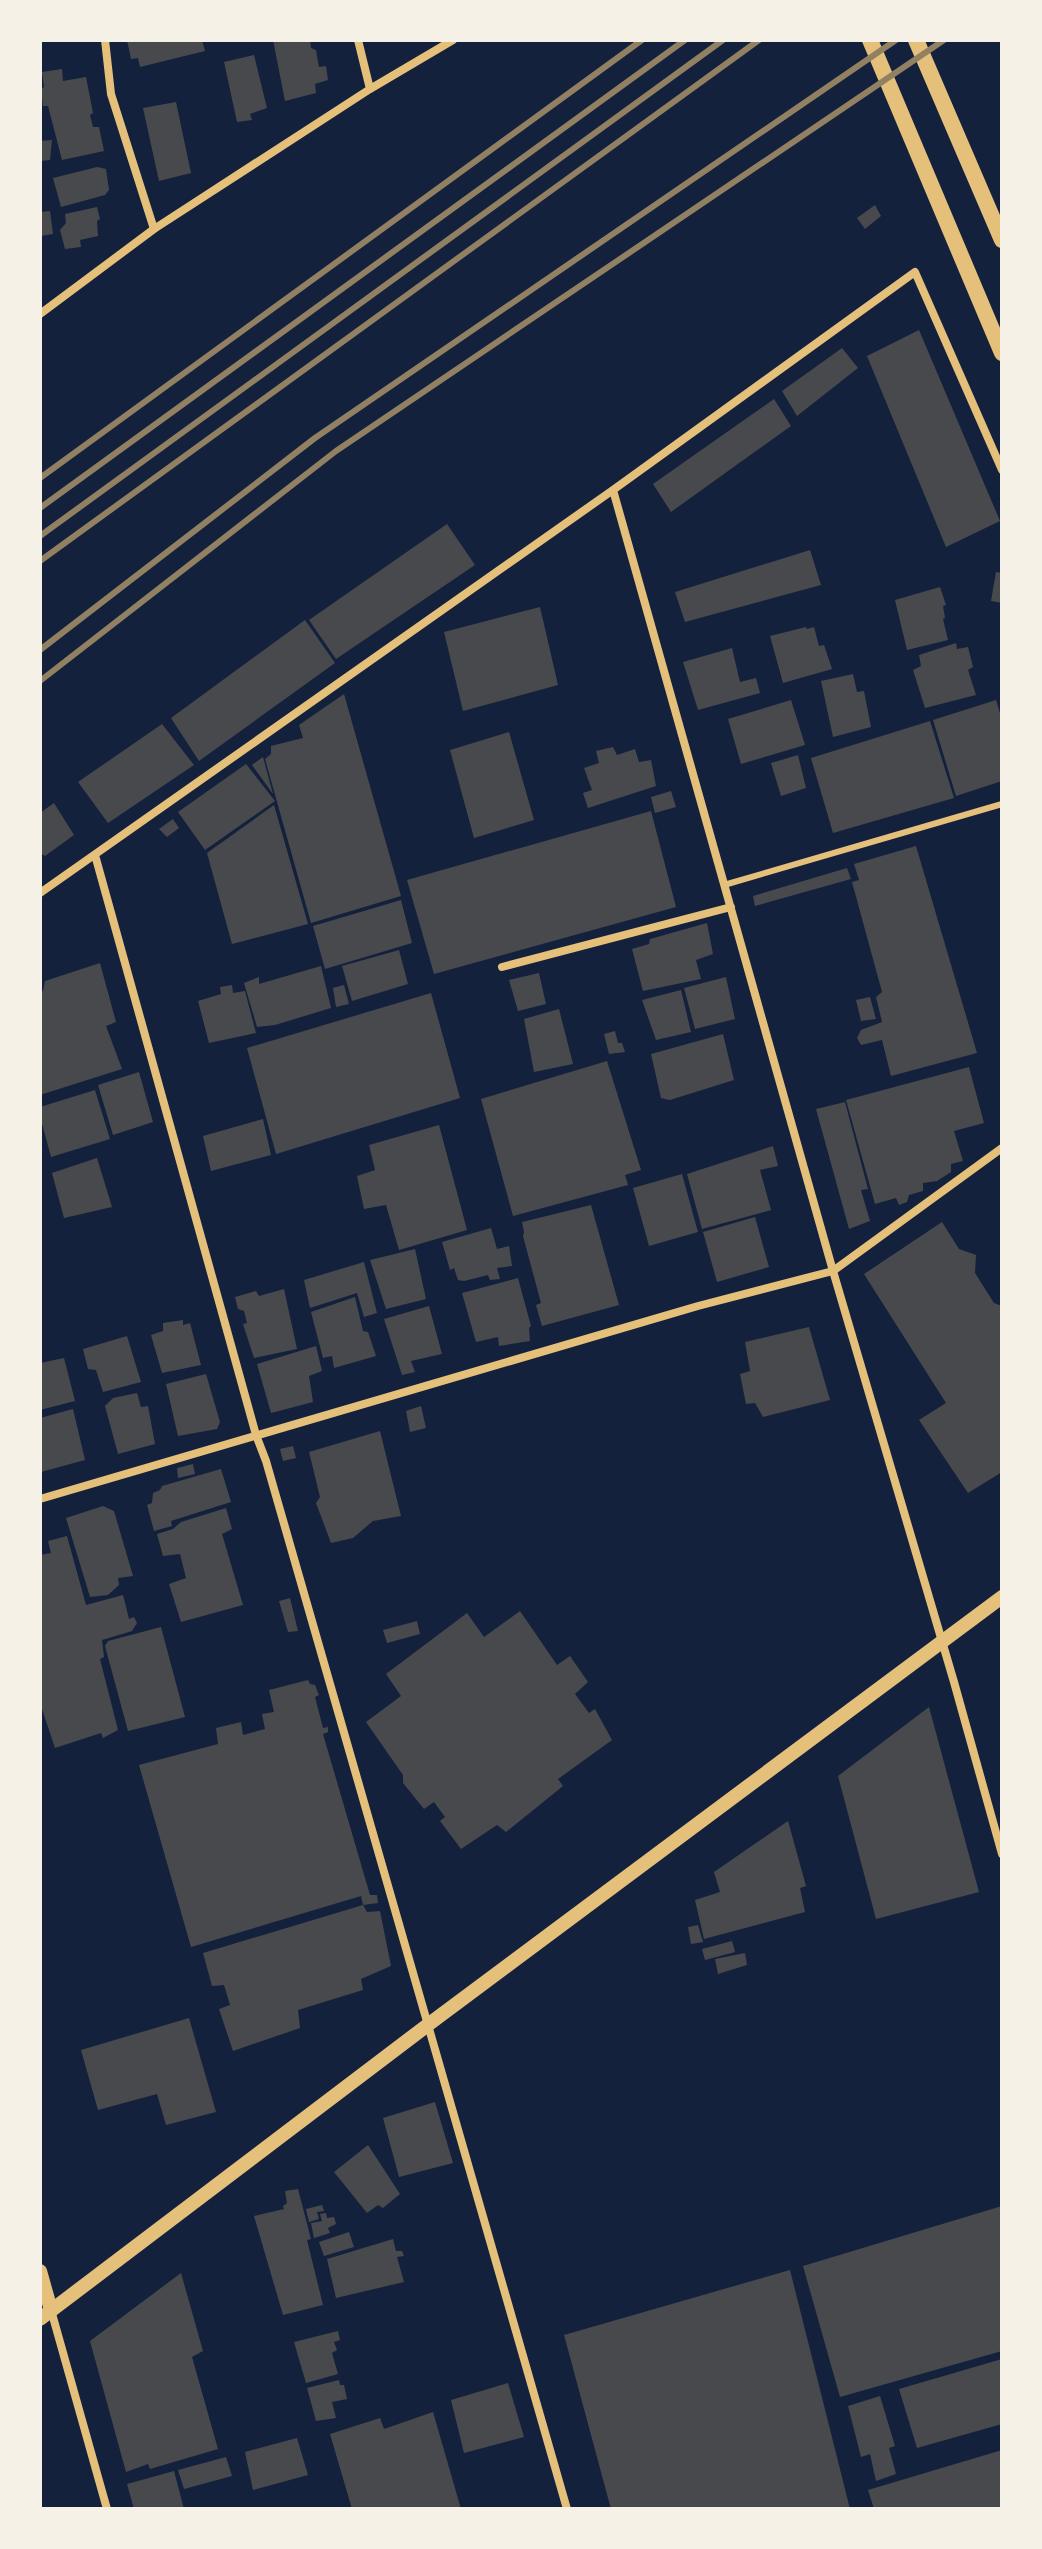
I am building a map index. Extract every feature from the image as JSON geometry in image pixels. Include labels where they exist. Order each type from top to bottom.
[{"type":"main road","points":[[870,40],[1002,353]]},
{"type":"main road","points":[[916,40],[1002,240]]},
{"type":"street","points":[[105,40],[111,94],[154,229]]},
{"type":"street","points":[[358,40],[370,89]]},
{"type":"street","points":[[40,314],[154,229],[370,89],[453,40]]},
{"type":"street","points":[[40,893],[613,490],[915,272],[1002,470]]},
{"type":"street","points":[[613,490],[833,1271],[1002,1854]]},
{"type":"street","points":[[95,855],[256,1435],[567,2509]]},
{"type":"street","points":[[502,967],[731,907]]},
{"type":"street","points":[[40,1499],[698,1306],[833,1271],[1002,1148]]},
{"type":"street","points":[[46,2314],[1002,1597]]},
{"type":"street","points":[[40,2271],[46,2314],[107,2509]]},
{"type":"lane","points":[[724,885],[1002,804]]},
{"type":"building","points":[[127,40],[202,40],[205,51],[140,67],[138,58],[131,59]]},
{"type":"building","points":[[273,40],[310,40],[311,48],[316,50],[319,67],[326,66],[328,80],[315,84],[316,93],[285,101]]},
{"type":"building","points":[[254,55],[267,108],[250,114],[252,120],[237,122],[224,62]]},
{"type":"building","points":[[62,69],[63,81],[86,77],[93,113],[90,115],[93,127],[99,127],[104,151],[62,160],[48,106],[43,106],[41,89],[44,87],[42,72]]},
{"type":"building","points":[[176,102],[191,173],[159,181],[143,108]]},
{"type":"building","points":[[52,140],[50,160],[40,161],[40,141]]},
{"type":"building","points":[[97,167],[106,169],[109,190],[105,195],[61,207],[53,178]]},
{"type":"building","points":[[875,205],[881,216],[865,229],[857,218]]},
{"type":"building","points":[[97,207],[100,219],[97,221],[98,236],[80,240],[81,247],[65,249],[60,230],[66,223],[65,214]]},
{"type":"building","points":[[50,211],[53,234],[40,236],[40,212]]},
{"type":"building","points":[[919,330],[1000,521],[946,547],[867,356]]},
{"type":"building","points":[[842,348],[858,368],[797,416],[782,391]]},
{"type":"building","points":[[774,399],[791,426],[671,512],[653,484]]},
{"type":"building","points":[[447,524],[475,565],[336,659],[309,620]]},
{"type":"building","points":[[810,550],[821,585],[685,622],[675,592]]},
{"type":"building","points":[[996,572],[1002,573],[1002,603],[991,601]]},
{"type":"building","points":[[940,587],[946,605],[943,606],[943,619],[948,640],[907,650],[895,600]]},
{"type":"building","points":[[540,607],[558,685],[463,711],[444,632]]},
{"type":"building","points":[[305,620],[335,663],[199,761],[171,718]]},
{"type":"building","points":[[814,627],[819,646],[824,645],[832,669],[783,683],[770,636]]},
{"type":"building","points":[[956,643],[957,649],[968,647],[973,667],[968,670],[976,695],[925,708],[913,670],[921,666],[919,655]]},
{"type":"building","points":[[732,648],[740,682],[756,678],[760,693],[698,710],[683,662]]},
{"type":"building","points":[[853,674],[857,692],[864,691],[871,727],[833,737],[821,681]]},
{"type":"building","points":[[344,694],[401,896],[311,923],[265,759],[271,754],[271,746],[303,738],[299,725]]},
{"type":"building","points":[[791,700],[805,745],[741,764],[728,719]]},
{"type":"building","points":[[996,700],[1002,720],[1002,781],[956,796],[933,720]]},
{"type":"building","points":[[930,721],[954,798],[833,833],[811,758]]},
{"type":"building","points":[[162,724],[194,765],[108,823],[78,782]]},
{"type":"building","points":[[509,732],[534,820],[474,838],[450,750]]},
{"type":"building","points":[[613,747],[617,755],[635,749],[639,762],[651,760],[656,786],[588,808],[583,793],[592,790],[584,768],[599,763],[596,751]]},
{"type":"building","points":[[798,755],[806,788],[781,796],[771,763]]},
{"type":"building","points":[[263,757],[273,794],[252,765]]},
{"type":"building","points":[[246,764],[275,801],[205,850],[178,812]]},
{"type":"building","points":[[671,791],[676,807],[655,813],[651,797]]},
{"type":"building","points":[[54,803],[74,835],[45,856],[40,853],[40,813]]},
{"type":"building","points":[[274,805],[308,924],[232,944],[207,853]]},
{"type":"building","points":[[651,811],[676,907],[434,974],[407,880]]},
{"type":"building","points":[[173,819],[179,828],[167,837],[159,829]]},
{"type":"building","points":[[916,846],[977,1053],[891,1076],[882,1040],[861,1045],[857,1038],[861,1030],[882,1022],[876,997],[882,992],[852,882],[859,880],[854,864]]},
{"type":"building","points":[[847,868],[851,879],[755,906],[753,896]]},
{"type":"building","points":[[401,900],[412,943],[325,969],[313,926]]},
{"type":"building","points":[[707,923],[713,954],[696,960],[701,979],[643,991],[632,949],[649,944],[650,939]]},
{"type":"building","points":[[399,950],[408,984],[352,1001],[342,966]]},
{"type":"building","points":[[100,963],[116,1022],[106,1026],[122,1069],[40,1095],[40,992],[45,981]]},
{"type":"building","points":[[321,966],[331,1008],[275,1025],[257,1027],[244,983],[259,977],[259,984]]},
{"type":"building","points":[[539,973],[546,1004],[518,1011],[509,980]]},
{"type":"building","points":[[726,977],[735,1019],[695,1029],[684,988]]},
{"type":"building","points":[[232,985],[233,993],[245,991],[256,1033],[209,1043],[198,1001],[221,994],[220,987]]},
{"type":"building","points":[[344,985],[349,1004],[336,1007],[333,988]]},
{"type":"building","points":[[681,990],[691,1032],[656,1040],[642,1000]]},
{"type":"building","points":[[431,993],[460,1098],[276,1154],[247,1048]]},
{"type":"building","points":[[870,997],[876,1019],[861,1021],[856,1000]]},
{"type":"building","points":[[559,1009],[573,1064],[534,1072],[524,1019]]},
{"type":"building","points":[[615,1031],[618,1043],[622,1043],[625,1052],[609,1054],[604,1034]]},
{"type":"building","points":[[723,1034],[734,1080],[670,1100],[661,1098],[651,1054]]},
{"type":"building","points":[[607,1061],[641,1170],[625,1175],[628,1185],[513,1216],[481,1099]]},
{"type":"building","points":[[969,1067],[984,1123],[954,1131],[963,1161],[951,1164],[951,1172],[937,1181],[923,1183],[923,1191],[909,1195],[907,1202],[899,1205],[896,1198],[875,1204],[846,1100]]},
{"type":"building","points":[[139,1072],[153,1122],[113,1135],[98,1085]]},
{"type":"building","points":[[95,1090],[110,1139],[51,1157],[40,1107]]},
{"type":"building","points":[[845,1102],[868,1189],[861,1190],[870,1221],[849,1229],[816,1109]]},
{"type":"building","points":[[263,1119],[271,1155],[211,1171],[203,1136]]},
{"type":"building","points":[[439,1125],[467,1230],[399,1250],[386,1205],[364,1209],[357,1176],[375,1170],[369,1145]]},
{"type":"building","points":[[773,1146],[778,1166],[760,1170],[771,1210],[702,1229],[687,1174]]},
{"type":"building","points":[[97,1158],[112,1207],[64,1218],[52,1173]]},
{"type":"building","points":[[682,1174],[698,1232],[649,1246],[633,1188]]},
{"type":"building","points":[[591,1205],[619,1305],[542,1326],[536,1305],[541,1303],[522,1222]]},
{"type":"building","points":[[755,1217],[769,1267],[717,1282],[703,1232]]},
{"type":"building","points":[[942,1222],[959,1249],[976,1255],[975,1273],[994,1303],[1002,1306],[1002,1472],[968,1493],[919,1420],[946,1403],[864,1274]]},
{"type":"building","points":[[491,1228],[497,1249],[509,1246],[512,1266],[497,1268],[500,1279],[490,1280],[488,1275],[458,1280],[454,1268],[450,1270],[442,1242]]},
{"type":"building","points":[[415,1249],[426,1299],[386,1309],[370,1260]]},
{"type":"building","points":[[364,1262],[377,1313],[364,1317],[357,1293],[310,1308],[304,1280]]},
{"type":"building","points":[[518,1278],[531,1326],[530,1341],[499,1346],[498,1337],[476,1342],[462,1293]]},
{"type":"building","points":[[284,1289],[297,1349],[254,1358],[243,1324],[247,1323],[244,1311],[238,1309],[235,1297],[256,1291],[259,1296]]},
{"type":"building","points":[[355,1297],[363,1331],[368,1332],[376,1356],[334,1368],[332,1356],[323,1358],[311,1312]]},
{"type":"building","points":[[429,1306],[442,1354],[411,1361],[415,1372],[402,1375],[384,1319]]},
{"type":"building","points":[[183,1320],[183,1325],[190,1323],[201,1365],[162,1373],[151,1335],[163,1331],[163,1323]]},
{"type":"building","points":[[809,1327],[830,1400],[763,1417],[755,1403],[746,1404],[740,1374],[750,1371],[745,1342]]},
{"type":"building","points":[[127,1336],[141,1382],[103,1392],[96,1370],[88,1369],[83,1349]]},
{"type":"building","points":[[316,1346],[322,1371],[309,1376],[313,1402],[271,1413],[257,1364]]},
{"type":"building","points":[[64,1358],[75,1401],[40,1410],[40,1363]]},
{"type":"building","points":[[206,1374],[220,1422],[217,1429],[178,1436],[166,1384]]},
{"type":"building","points":[[137,1393],[141,1407],[148,1406],[155,1444],[118,1454],[105,1406],[113,1398]]},
{"type":"building","points":[[421,1406],[426,1428],[410,1432],[406,1411]]},
{"type":"building","points":[[73,1409],[85,1460],[41,1472],[40,1418]]},
{"type":"building","points":[[380,1431],[401,1516],[373,1521],[353,1538],[331,1543],[316,1503],[320,1497],[309,1452]]},
{"type":"building","points":[[293,1446],[296,1458],[283,1461],[280,1449]]},
{"type":"building","points":[[193,1464],[195,1474],[178,1478],[177,1468]]},
{"type":"building","points":[[221,1469],[231,1502],[171,1521],[172,1526],[154,1531],[147,1505],[152,1503],[153,1493],[162,1486]]},
{"type":"building","points":[[103,1506],[114,1511],[133,1576],[118,1578],[119,1585],[108,1595],[90,1597],[66,1518]]},
{"type":"building","points":[[226,1508],[232,1529],[222,1534],[243,1605],[181,1622],[169,1584],[186,1578],[180,1554],[163,1556],[157,1534],[173,1529],[181,1522]]},
{"type":"building","points":[[67,1536],[86,1605],[123,1595],[129,1619],[134,1617],[137,1623],[132,1631],[102,1640],[104,1657],[100,1659],[118,1730],[103,1738],[101,1733],[55,1748],[40,1703],[40,1555],[51,1553],[48,1541]]},
{"type":"building","points":[[290,1598],[298,1631],[288,1632],[279,1601]]},
{"type":"building","points":[[520,1611],[557,1665],[570,1656],[588,1682],[575,1694],[589,1713],[595,1709],[612,1740],[558,1779],[563,1786],[506,1832],[497,1825],[461,1849],[440,1821],[445,1817],[434,1802],[424,1809],[403,1783],[403,1775],[366,1722],[401,1696],[386,1674],[467,1613],[484,1637]]},
{"type":"building","points":[[417,1621],[420,1634],[387,1643],[383,1630]]},
{"type":"building","points":[[161,1627],[185,1717],[128,1731],[105,1646],[108,1641]]},
{"type":"building","points":[[308,1680],[315,1685],[319,1695],[315,1697],[323,1728],[328,1727],[328,1732],[323,1734],[370,1895],[377,1895],[378,1903],[363,1905],[361,1896],[191,1947],[139,1765],[218,1744],[216,1728],[241,1722],[243,1735],[265,1729],[262,1714],[274,1712],[269,1690]]},
{"type":"building","points":[[929,1707],[979,1892],[876,1919],[838,1776]]},
{"type":"building","points":[[788,1821],[806,1886],[800,1888],[805,1912],[704,1939],[695,1900],[720,1892],[714,1872]]},
{"type":"building","points":[[363,1905],[367,1912],[380,1911],[391,1966],[361,1979],[363,1990],[298,2010],[300,2028],[233,2051],[219,2009],[230,2005],[224,1985],[212,1986],[203,1953]]},
{"type":"building","points":[[698,1925],[703,1942],[691,1944],[688,1927]]},
{"type":"building","points":[[732,1941],[735,1952],[705,1960],[702,1949]]},
{"type":"building","points":[[745,1953],[747,1965],[718,1974],[715,1959]]},
{"type":"building","points":[[189,2018],[216,2112],[166,2125],[157,2094],[98,2110],[81,2050]]},
{"type":"building","points":[[435,2102],[453,2163],[399,2177],[383,2118]]},
{"type":"building","points":[[368,2145],[400,2194],[383,2208],[378,2205],[367,2213],[334,2172]]},
{"type":"building","points":[[298,2189],[323,2305],[283,2315],[254,2216],[284,2209],[287,2203],[285,2191]]},
{"type":"building","points":[[322,2205],[324,2211],[317,2212],[319,2219],[309,2222],[306,2209]]},
{"type":"building","points":[[1002,2206],[1002,2351],[840,2397],[803,2266]]},
{"type":"building","points":[[326,2213],[327,2218],[334,2217],[336,2224],[328,2228],[330,2233],[314,2238],[311,2223],[322,2221],[320,2214]]},
{"type":"building","points":[[349,2232],[354,2247],[324,2256],[319,2242]]},
{"type":"building","points":[[393,2239],[396,2251],[402,2251],[404,2256],[397,2257],[404,2282],[336,2298],[327,2259]]},
{"type":"building","points":[[790,2270],[850,2509],[611,2509],[564,2335]]},
{"type":"building","points":[[181,2273],[203,2351],[192,2357],[218,2449],[150,2469],[148,2464],[126,2472],[90,2341]]},
{"type":"building","points":[[338,2331],[340,2340],[334,2342],[337,2350],[332,2353],[338,2374],[306,2383],[294,2342]]},
{"type":"building","points":[[1002,2359],[1002,2424],[917,2448],[899,2389]]},
{"type":"building","points":[[339,2380],[340,2385],[344,2385],[347,2399],[332,2402],[336,2418],[316,2421],[307,2388]]},
{"type":"building","points":[[508,2383],[524,2437],[464,2453],[451,2400]]},
{"type":"building","points":[[880,2396],[895,2446],[889,2448],[896,2474],[876,2481],[870,2454],[861,2457],[848,2406]]},
{"type":"building","points":[[433,2412],[461,2509],[352,2509],[330,2434],[380,2418],[384,2429]]},
{"type":"building","points":[[297,2438],[308,2475],[253,2490],[245,2452]]},
{"type":"building","points":[[1002,2450],[1002,2509],[874,2509],[868,2490]]},
{"type":"building","points":[[226,2457],[232,2476],[184,2489],[178,2470]]},
{"type":"building","points":[[174,2471],[184,2509],[134,2509],[127,2484]]},
{"type":"railway","points":[[40,478],[642,40]]},
{"type":"railway","points":[[40,508],[685,40]]},
{"type":"railway","points":[[40,536],[723,40]]},
{"type":"railway","points":[[40,561],[759,40]]},
{"type":"railway","points":[[40,650],[315,438],[896,40]]},
{"type":"railway","points":[[40,681],[336,451],[944,40]]}]
